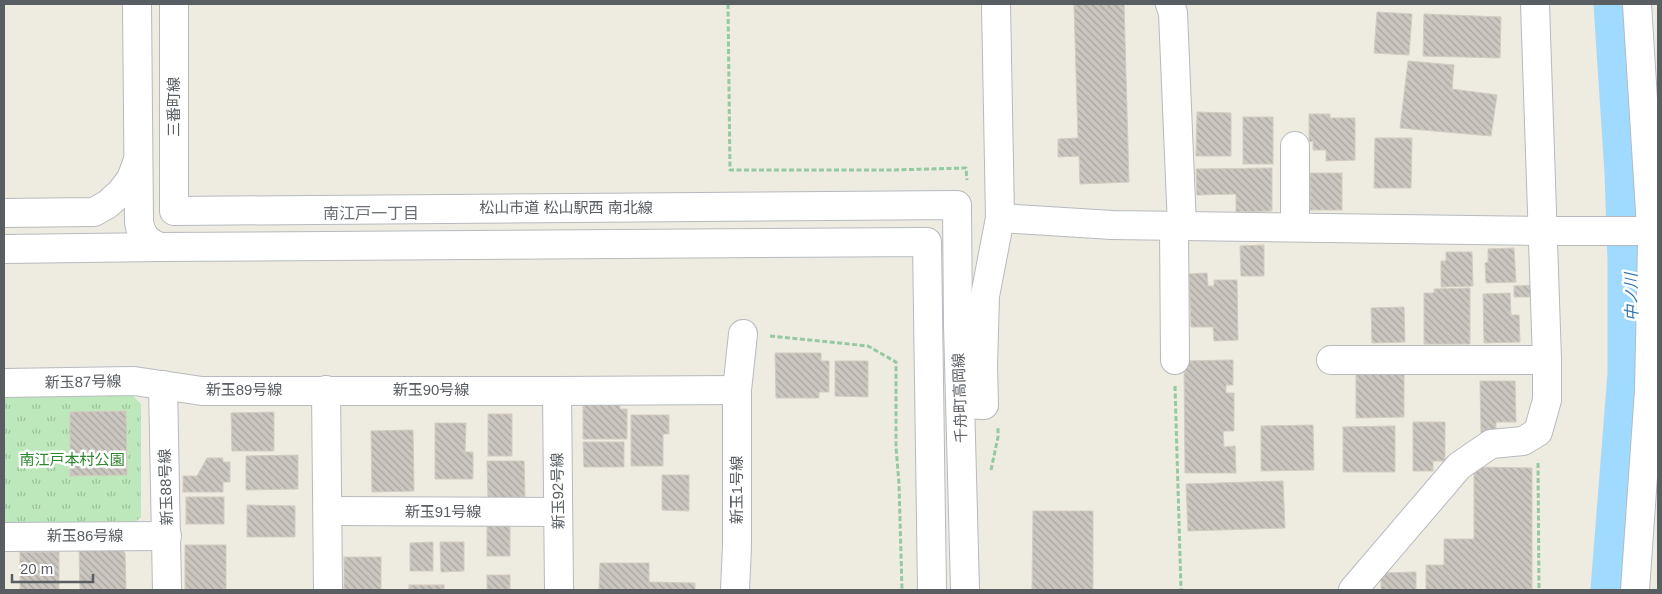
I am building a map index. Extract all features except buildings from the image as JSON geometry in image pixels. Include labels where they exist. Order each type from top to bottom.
[{"type":"street","points":[[137,4],[138,212],[141,232],[149,242],[161,247]]},
{"type":"street","name":"三番町線","points":[[174,4],[174,211]]},
{"type":"street","points":[[960,404],[984,404],[983,365],[986,296],[1000,218],[996,4]]},
{"type":"street","points":[[1170,4],[1173,13],[1178,226],[1174,360]]},
{"type":"street","points":[[1353,590],[1459,466],[1490,444],[1523,441],[1538,432],[1547,400],[1547,360],[1535,4]]},
{"type":"street","points":[[1635,590],[1649,391],[1644,236],[1644,8]]},
{"type":"street","points":[[1295,146],[1295,227]]},
{"type":"street","points":[[4,213],[94,212],[108,204],[121,192],[131,179],[138,160]]},
{"type":"street","name":"松山市道 松山駅西 南北線","points":[[174,211],[957,205]]},
{"type":"street","name":"千舟町高岡線","points":[[957,205],[965,590]]},
{"type":"street","points":[[1000,218],[1112,225],[1542,231],[1644,236]]},
{"type":"street","name":"千舟町高岡線","points":[[161,247],[926,242],[932,590]]},
{"type":"street","points":[[4,249],[161,247]]},
{"type":"street","name":"新玉1号線","points":[[735,590],[737,546],[737,390],[743,334]]},
{"type":"street","points":[[1331,360],[1547,360]]},
{"type":"street","name":"新玉87号線","points":[[4,383],[134,382],[162,384]]},
{"type":"street","name":"新玉89号線","points":[[162,384],[202,391],[326,390]]},
{"type":"street","name":"新玉88号線","points":[[162,384],[167,590]]},
{"type":"street","points":[[326,390],[328,590]]},
{"type":"street","name":"新玉90号線","points":[[326,390],[737,390]]},
{"type":"street","name":"新玉92号線","points":[[557,391],[559,590]]},
{"type":"street","name":"新玉91号線","points":[[328,511],[558,512]]},
{"type":"street","name":"新玉86号線","points":[[4,537],[167,536]]},
{"type":"path","points":[[743,334],[868,346],[896,362],[896,447],[902,590]]},
{"type":"path","points":[[1174,360],[1181,590]]},
{"type":"path","points":[[1538,432],[1539,590]]},
{"type":"green space","name":"南江戸本村公園","points":[[132,395],[141,404],[141,517],[132,525],[4,526],[4,396]]},
{"type":"waterway","name":"中ノ川","points":[[1615,590],[1632,374],[1632,260],[1629,173],[1618,4]]},
{"type":"district","name":"南江戸一丁目","points":[[371,213]]}]
